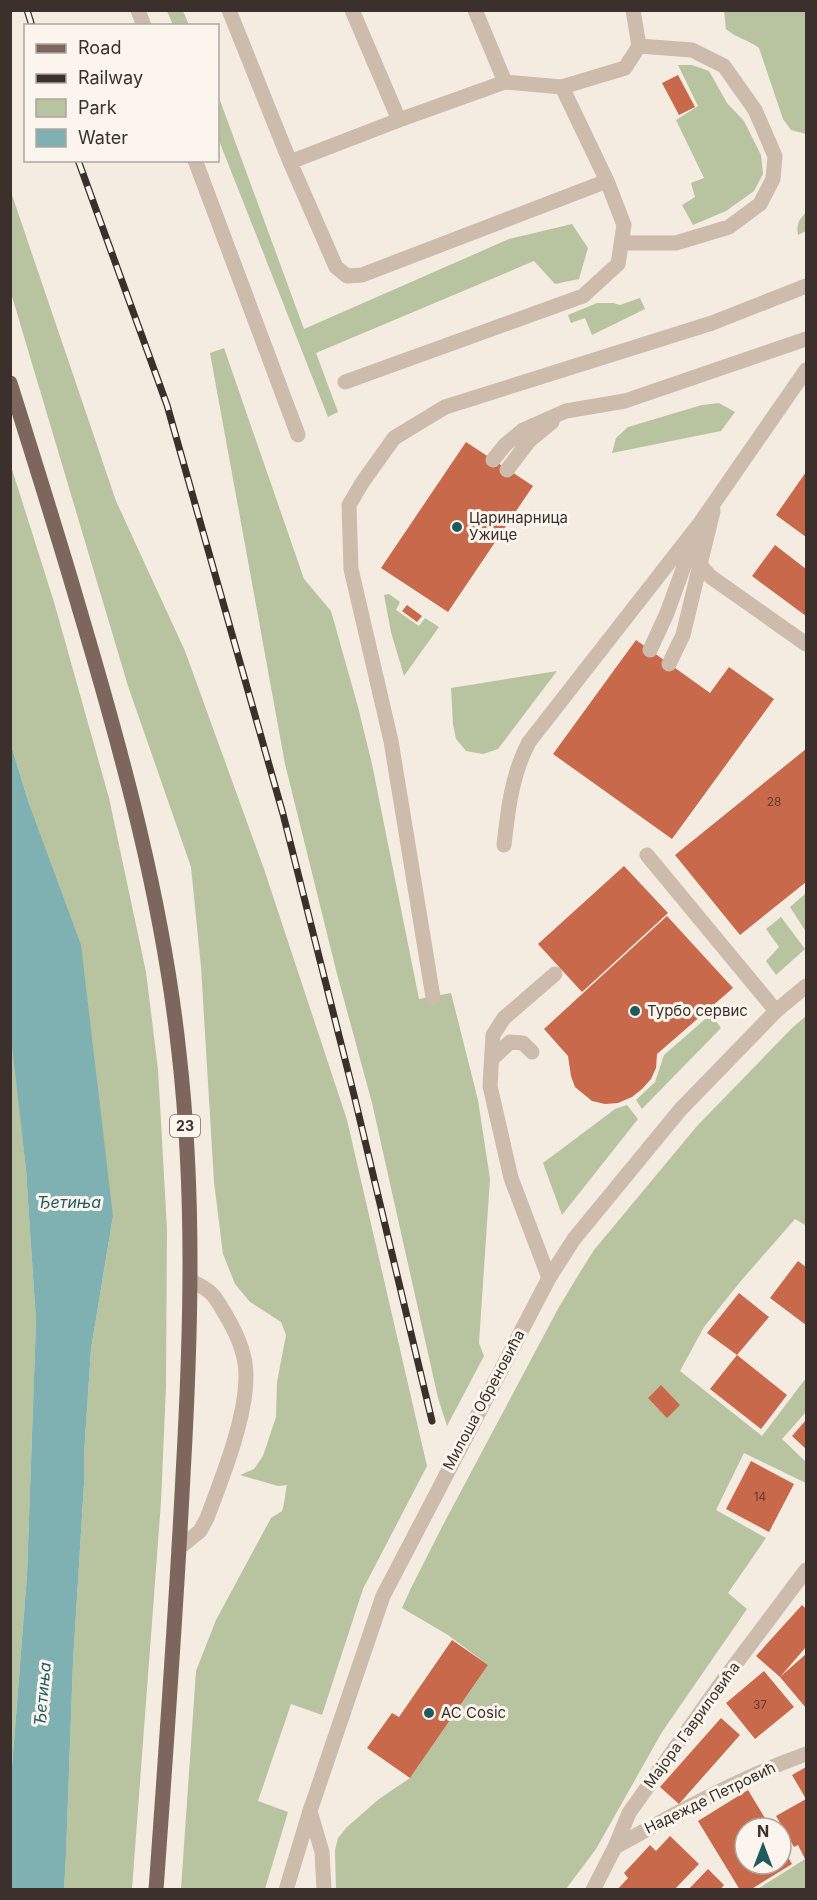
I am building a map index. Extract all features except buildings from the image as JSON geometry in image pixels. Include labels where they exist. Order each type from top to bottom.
[{"type":"main road","name":"23","points":[[10,383],[122,757],[153,890],[180,1055],[188,1174],[191,1281],[189,1367],[156,1890]]},
{"type":"street","points":[[229,10],[290,162],[336,267],[347,276],[362,275],[607,181]]},
{"type":"street","points":[[352,10],[399,120]]},
{"type":"street","points":[[475,10],[505,82]]},
{"type":"street","points":[[290,162],[505,82],[562,87],[625,68],[639,46],[633,10]]},
{"type":"street","points":[[621,243],[676,243],[729,227],[760,204],[773,179],[775,156],[755,110],[724,66],[692,50],[639,46]]},
{"type":"street","points":[[345,382],[583,296],[618,264],[624,225],[607,181],[562,87]]},
{"type":"street","points":[[196,162],[298,435]]},
{"type":"street","points":[[433,997],[391,741],[351,569],[349,505],[394,438],[444,407],[712,323],[807,285]]},
{"type":"street","points":[[493,460],[505,445],[523,430],[566,411],[625,401],[807,339]]},
{"type":"street","points":[[504,845],[516,771],[529,742],[700,523],[807,370]]},
{"type":"street","points":[[507,470],[529,441],[566,411]]},
{"type":"street","points":[[669,663],[683,635],[718,497]]},
{"type":"street","points":[[650,650],[667,613],[700,523]]},
{"type":"street","points":[[700,565],[711,577],[807,644]]},
{"type":"street","points":[[646,855],[777,1011]]},
{"type":"street","points":[[549,1278],[511,1178],[490,1086],[493,1035],[504,1018],[555,974]]},
{"type":"street","name":"Милоша Обреновића","points":[[286,1890],[310,1811],[383,1596],[549,1278],[574,1239],[680,1110],[777,1011],[807,986]]},
{"type":"street","points":[[492,1059],[510,1042],[523,1043],[532,1052]]},
{"type":"street","points":[[179,1548],[200,1530],[207,1518],[236,1436],[244,1399],[246,1375],[243,1353],[233,1328],[217,1300],[209,1290],[191,1281]]},
{"type":"street","name":"Мајора Гавриловића","points":[[593,1890],[629,1813],[719,1686],[807,1570]]},
{"type":"street","name":"Надежде Петровић","points":[[615,1847],[709,1796],[777,1764],[807,1754]]},
{"type":"street","points":[[310,1811],[322,1852],[324,1890]]},
{"type":"green space","points":[[167,11],[183,11],[189,24],[173,24]]},
{"type":"green space","points":[[724,11],[806,11],[806,134],[791,130],[783,119],[759,48],[726,29]]},
{"type":"green space","points":[[678,65],[692,65],[709,71],[727,103],[744,121],[761,155],[763,174],[754,191],[726,211],[693,225],[682,205],[695,197],[691,183],[704,178],[676,120],[698,106]]},
{"type":"green space","points":[[219,98],[304,329],[509,239],[572,224],[588,248],[579,279],[555,284],[534,261],[316,353],[338,412],[328,417],[219,141]]},
{"type":"green space","points":[[11,192],[116,501],[185,651],[264,869],[347,1120],[427,1466],[363,1589],[322,1715],[291,1704],[258,1801],[288,1812],[265,1889],[181,1889],[196,1671],[216,1620],[271,1518],[282,1511],[284,1504],[287,1485],[278,1486],[240,1475],[254,1469],[263,1456],[276,1417],[277,1382],[286,1335],[281,1322],[250,1302],[235,1284],[223,1254],[214,1182],[201,967],[191,867],[128,686],[11,293]]},
{"type":"green space","points":[[806,212],[806,231],[798,235],[799,222]]},
{"type":"green space","points":[[640,298],[645,309],[592,335],[585,318],[571,323],[568,315],[597,303],[620,305]]},
{"type":"green space","points":[[224,348],[304,579],[331,611],[372,764],[419,999],[451,993],[478,1100],[490,1179],[479,1343],[484,1356],[447,1426],[438,1398],[372,1103],[337,974],[285,764],[210,353]]},
{"type":"green space","points":[[719,403],[735,412],[721,431],[612,453],[616,438],[628,427],[702,405]]},
{"type":"green space","points":[[10,463],[54,602],[109,798],[146,972],[158,1069],[167,1229],[166,1387],[161,1502],[132,1889],[64,1889],[73,1662],[91,1349],[113,1216],[29,804],[11,745]]},
{"type":"green space","points":[[389,594],[400,602],[396,610],[419,626],[425,618],[439,627],[404,676],[391,632],[384,595]]},
{"type":"green space","points":[[557,671],[498,749],[483,754],[466,751],[456,739],[451,688]]},
{"type":"green space","points":[[806,893],[806,932],[790,907]]},
{"type":"green space","points":[[781,917],[805,949],[776,975],[766,961],[779,947],[766,929]]},
{"type":"green space","points":[[711,1014],[721,1028],[642,1109],[636,1100],[655,1082],[664,1055]]},
{"type":"green space","points":[[806,1016],[806,1223],[805,1225],[795,1219],[740,1282],[704,1327],[680,1371],[762,1436],[806,1378],[806,1412],[782,1439],[806,1462],[806,1483],[744,1453],[716,1510],[766,1538],[728,1593],[747,1609],[662,1732],[596,1849],[566,1889],[336,1890],[335,1850],[338,1838],[379,1799],[410,1778],[488,1665],[448,1635],[402,1608],[443,1525],[559,1307],[594,1250],[697,1126]]},
{"type":"green space","points":[[11,1028],[26,1170],[36,1321],[27,1575],[11,1780]]},
{"type":"green space","points":[[627,1105],[638,1119],[562,1215],[543,1163],[615,1109]]},
{"type":"green space","points":[[805,1859],[806,1889],[756,1890],[778,1876],[793,1876],[793,1867]]},
{"type":"water","name":"Ђетиња","points":[[11,745],[29,804],[81,945],[113,1216],[91,1349],[73,1662],[64,1890],[10,1889],[11,1780],[27,1575],[36,1321],[26,1170],[10,1028]]},
{"type":"railway","points":[[27,10],[31,24]]},
{"type":"railway","points":[[79,162],[167,405],[283,814],[354,1095],[432,1421]]},
{"type":"place","name":"Царинарница Ужице","points":[[457,527]]},
{"type":"place","name":"Турбо сервис","points":[[635,1011]]},
{"type":"place","name":"AC Cosic","points":[[429,1713]]}]
